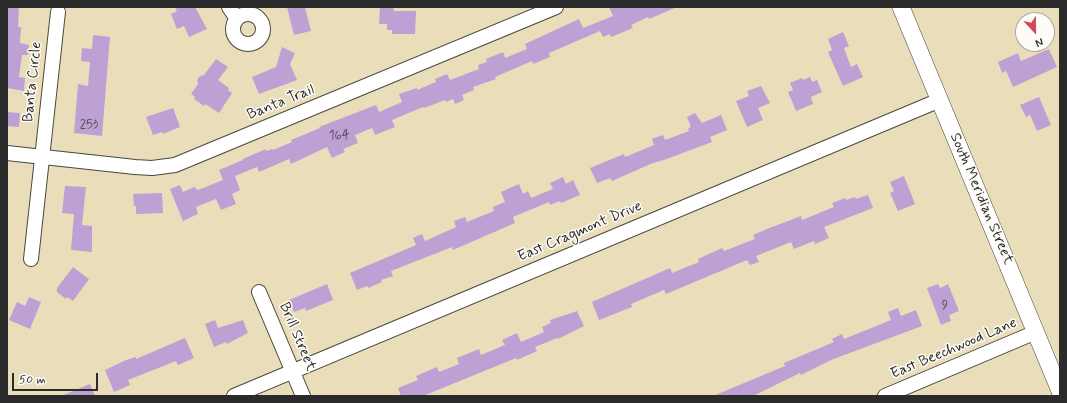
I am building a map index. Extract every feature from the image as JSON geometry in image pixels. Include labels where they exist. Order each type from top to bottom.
[{"type":"main road","name":"South Meridian Street","points":[[901,7],[1060,390]]},
{"type":"street","name":"Banta Trail","points":[[7,153],[135,167],[152,168],[175,165],[556,7]]},
{"type":"street","name":"Banta Circle","points":[[31,259],[58,12]]},
{"type":"street","name":"East Cragmont Drive","points":[[234,396],[940,100]]},
{"type":"street","name":"Brill Street","points":[[259,292],[303,396]]},
{"type":"street","name":"East Beechwood Lane","points":[[885,396],[1036,332]]},
{"type":"building","points":[[7,7],[19,7],[18,27],[21,27],[20,43],[29,45],[28,55],[22,55],[19,77],[25,78],[24,91],[7,88]]},
{"type":"building","points":[[175,7],[195,7],[207,29],[189,37],[184,26],[177,29],[171,14],[177,11]]},
{"type":"building","points":[[287,7],[305,7],[311,31],[294,35]]},
{"type":"building","points":[[380,7],[393,7],[394,11],[416,11],[415,34],[392,34],[392,30],[387,30],[387,24],[379,24]]},
{"type":"building","points":[[609,7],[677,7],[649,19],[648,17],[631,25],[633,28],[611,37],[610,34],[603,37],[600,31],[549,53],[550,57],[533,64],[532,61],[495,77],[496,79],[473,87],[474,90],[462,95],[464,100],[455,104],[453,99],[446,102],[445,100],[424,108],[423,107],[392,120],[395,127],[375,135],[372,128],[355,135],[358,143],[343,149],[345,152],[332,158],[327,147],[291,164],[289,159],[259,172],[257,167],[235,176],[240,190],[232,194],[236,204],[221,210],[216,199],[196,207],[198,214],[183,221],[170,189],[180,185],[183,192],[194,187],[198,190],[223,180],[219,170],[243,159],[266,149],[266,151],[273,150],[292,142],[291,140],[320,128],[319,127],[376,105],[379,112],[402,102],[399,94],[417,88],[417,90],[436,82],[435,79],[447,74],[450,80],[479,69],[478,65],[487,62],[486,59],[503,52],[505,58],[527,49],[525,44],[579,19],[583,28],[613,16]]},
{"type":"building","points":[[843,32],[849,46],[844,48],[851,67],[857,64],[863,77],[843,86],[828,52],[832,50],[828,39]]},
{"type":"building","points":[[93,35],[110,37],[102,136],[74,133],[78,84],[88,86],[90,62],[81,61],[82,48],[92,49]]},
{"type":"building","points":[[282,47],[295,53],[290,64],[297,80],[259,94],[252,77],[276,67]]},
{"type":"building","points":[[1042,52],[1050,52],[1057,67],[1013,87],[1006,71],[1002,73],[998,62],[1018,53],[1021,61]]},
{"type":"building","points":[[216,59],[228,67],[218,80],[229,88],[228,90],[232,93],[219,113],[205,104],[204,106],[194,99],[195,97],[191,94],[198,84],[197,80],[200,76],[204,75]]},
{"type":"building","points":[[810,77],[812,82],[817,80],[822,92],[811,97],[813,104],[796,111],[788,92],[793,90],[790,83],[802,78],[803,80]]},
{"type":"building","points":[[761,86],[770,103],[758,108],[763,120],[747,127],[736,101],[749,96],[747,91]]},
{"type":"building","points":[[1039,97],[1051,125],[1037,131],[1030,115],[1026,117],[1020,105]]},
{"type":"building","points":[[173,108],[180,127],[163,134],[162,132],[153,135],[146,117]]},
{"type":"building","points":[[7,112],[20,113],[19,127],[7,126]]},
{"type":"building","points":[[695,113],[702,123],[721,115],[727,130],[710,137],[712,142],[653,163],[612,181],[610,178],[597,183],[590,168],[624,154],[625,157],[654,145],[652,139],[663,135],[665,140],[689,131],[688,128],[691,127],[687,117]]},
{"type":"building","points":[[904,176],[915,204],[898,211],[890,193],[894,191],[890,182]]},
{"type":"building","points":[[563,177],[566,184],[573,180],[580,195],[561,203],[560,201],[550,205],[549,202],[513,217],[515,223],[453,250],[452,247],[391,271],[393,276],[381,280],[382,282],[368,288],[367,286],[357,290],[350,273],[416,245],[413,238],[422,234],[425,241],[456,227],[454,221],[465,217],[467,222],[494,211],[493,207],[505,202],[501,192],[519,184],[523,194],[528,191],[531,198],[553,189],[550,183]]},
{"type":"building","points":[[65,186],[86,187],[82,225],[92,226],[92,252],[71,250],[74,214],[62,213]]},
{"type":"building","points":[[162,193],[163,213],[136,214],[133,194]]},
{"type":"building","points":[[868,195],[873,208],[824,227],[829,238],[815,244],[814,241],[794,249],[791,242],[756,256],[759,262],[750,265],[747,260],[666,294],[664,290],[631,304],[632,307],[599,320],[592,302],[670,268],[672,273],[699,262],[698,259],[722,248],[724,251],[755,239],[753,235],[767,229],[801,216],[802,220],[834,207],[832,203],[845,198],[846,200],[855,197],[856,199]]},
{"type":"building","points":[[73,267],[89,279],[73,301],[67,297],[66,299],[57,292],[57,288]]},
{"type":"building","points":[[327,284],[333,300],[306,311],[305,308],[294,312],[289,300]]},
{"type":"building","points":[[938,284],[940,288],[948,284],[959,311],[949,315],[951,321],[941,325],[927,288]]},
{"type":"building","points":[[29,297],[41,302],[30,329],[9,320],[17,302],[25,306]]},
{"type":"building","points":[[898,308],[901,316],[916,310],[922,326],[831,360],[753,396],[713,396],[785,366],[784,363],[834,342],[832,339],[842,334],[844,339],[891,320],[888,312]]},
{"type":"building","points":[[577,311],[584,326],[558,339],[557,338],[535,347],[537,351],[423,396],[401,396],[398,388],[418,380],[416,376],[437,367],[439,372],[459,364],[457,358],[479,349],[481,355],[505,345],[502,340],[517,333],[521,342],[544,332],[542,327],[551,323],[550,320]]},
{"type":"building","points":[[215,320],[218,328],[243,320],[248,333],[227,344],[226,342],[214,347],[205,324]]},
{"type":"building","points":[[185,338],[194,358],[178,365],[176,361],[128,380],[130,385],[114,392],[105,370],[126,360],[136,357],[136,359]]},
{"type":"building","points":[[90,384],[95,396],[61,396]]}]
